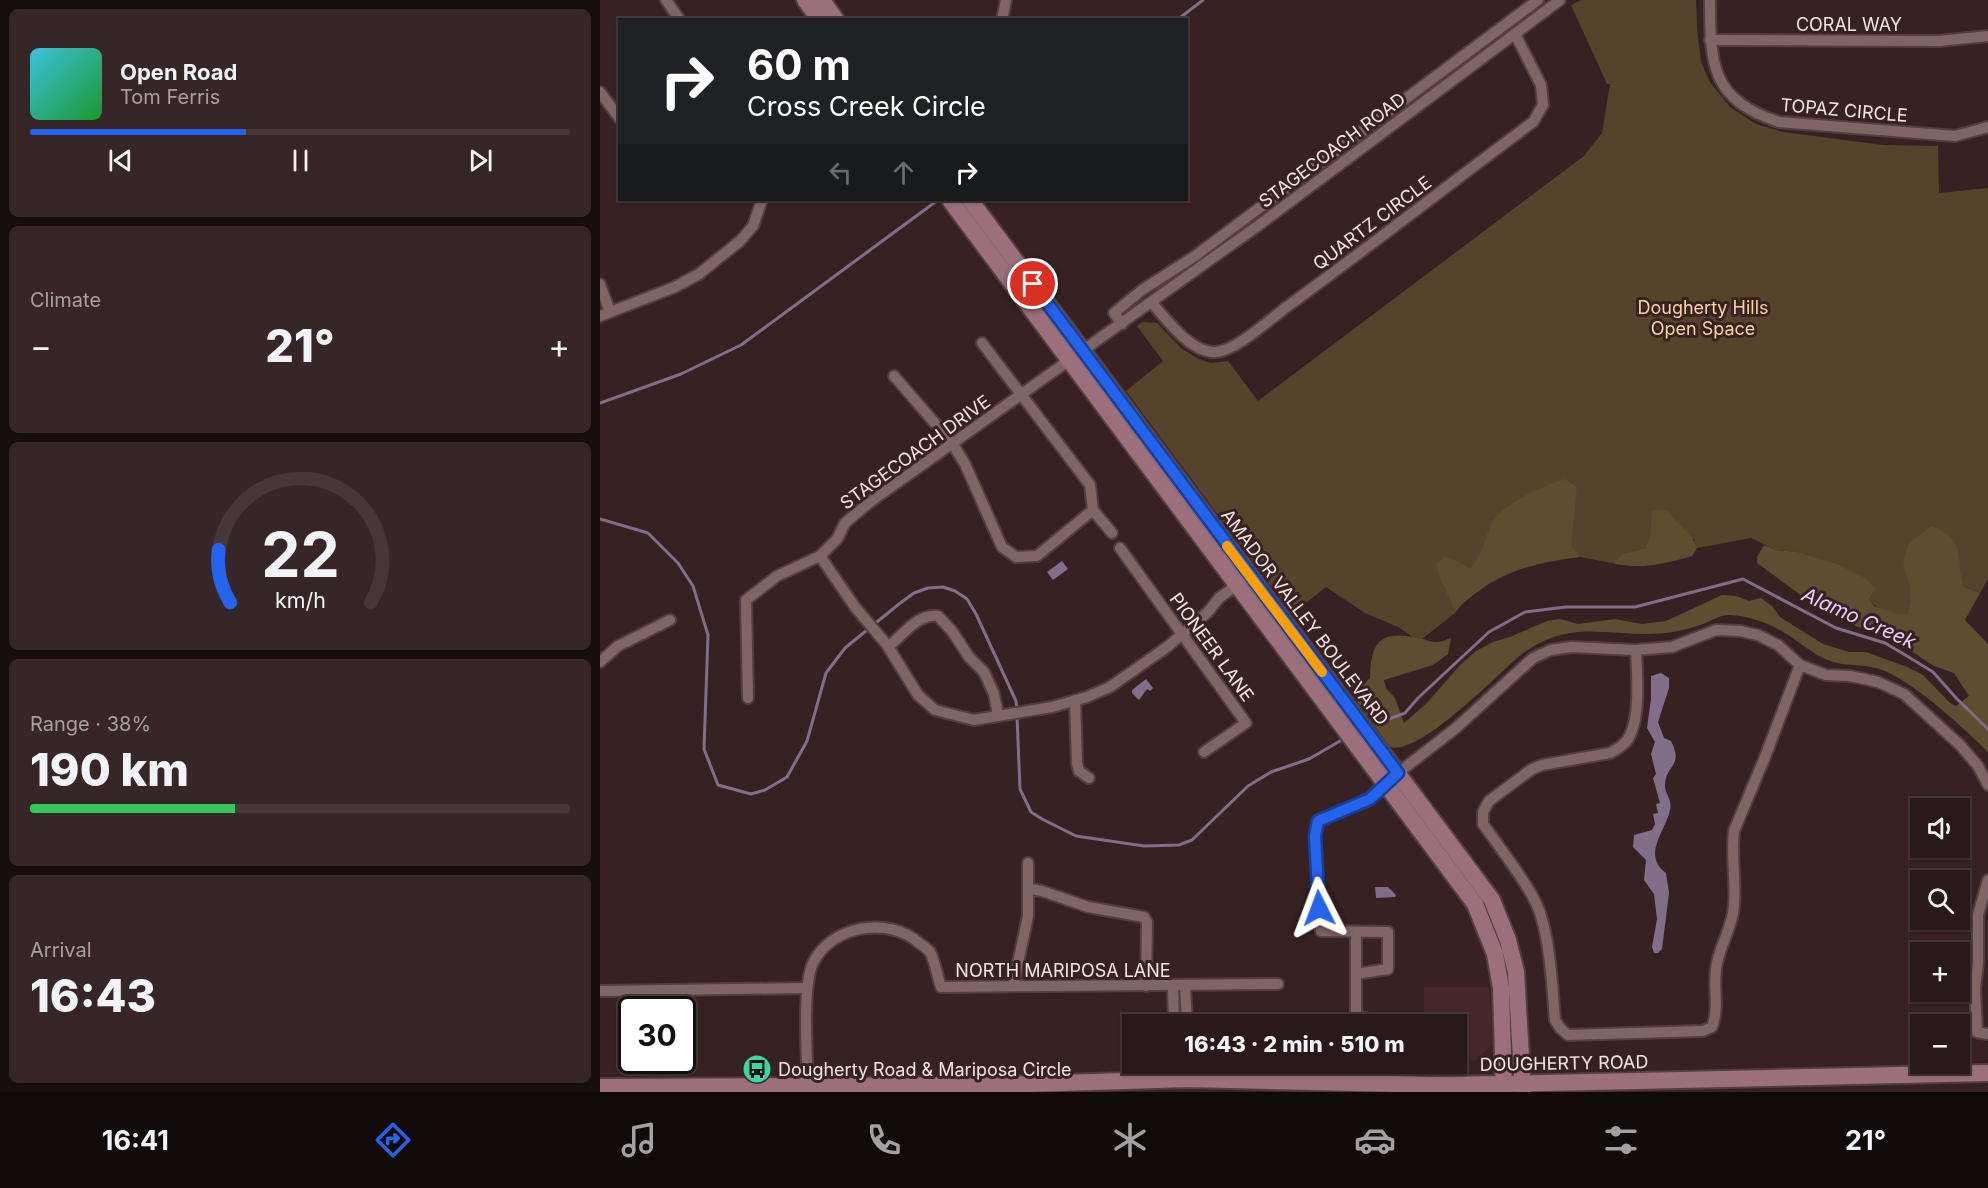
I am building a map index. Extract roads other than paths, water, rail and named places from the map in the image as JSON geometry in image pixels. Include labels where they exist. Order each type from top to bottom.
[{"type":"street","points":[[666,0],[679,18]]},
{"type":"street","points":[[805,0],[818,18]]},
{"type":"street","points":[[822,0],[835,18]]},
{"type":"street","points":[[1002,18],[1006,0]]},
{"type":"street","name":"STAGECOACH ROAD","points":[[1122,324],[1114,313],[1122,305],[1174,271],[1538,0]]},
{"type":"street","name":"STAGECOACH ROAD","points":[[1076,355],[1269,218],[1560,0]]},
{"type":"street","name":"TOPAZ CIRCLE","points":[[1710,0],[1710,40],[1714,66],[1724,86],[1739,104],[1758,115],[1779,122],[1955,136],[1988,127]]},
{"type":"street","name":"QUARTZ CIRCLE","points":[[1152,303],[1177,331],[1198,348],[1215,352],[1237,344],[1533,122],[1543,105],[1541,85],[1515,34]]},
{"type":"street","name":"CORAL WAY","points":[[1710,40],[1939,41],[1988,36]]},
{"type":"street","points":[[1478,46],[1486,55]]},
{"type":"street","points":[[600,92],[618,115]]},
{"type":"street","points":[[1385,113],[1394,124]]},
{"type":"street","points":[[600,284],[605,314],[675,287],[699,274],[740,241],[753,226],[762,201]]},
{"type":"street","name":"AMADOR VALLEY BOULEVARD","points":[[962,202],[1391,778],[1492,900],[1508,940],[1516,972],[1523,1088]]},
{"type":"street","points":[[1261,207],[1269,218]]},
{"type":"street","points":[[982,343],[1090,485],[1093,510],[1112,533]]},
{"type":"street","name":"STAGECOACH DRIVE","points":[[748,698],[746,600],[777,576],[820,556],[837,539],[845,524],[870,502],[1076,355]]},
{"type":"street","points":[[894,376],[952,443],[1002,547],[1016,557],[1037,556],[1093,510]]},
{"type":"street","name":"PIONEER LANE","points":[[1120,548],[1246,723],[1204,752]]},
{"type":"street","points":[[820,556],[855,607],[886,645],[918,695],[935,710],[975,720],[1047,708],[1110,687],[1182,635],[1208,612],[1219,598],[1243,580]]},
{"type":"street","points":[[886,645],[918,621],[927,616],[938,616],[952,631],[969,657],[984,672],[1000,715]]},
{"type":"street","points":[[600,662],[618,646],[670,620]]},
{"type":"street","points":[[1356,974],[1388,969],[1388,932],[1321,931],[1315,836],[1318,821],[1370,799],[1391,778],[1456,729],[1533,658],[1551,650],[1571,647],[1636,650],[1672,647],[1716,630],[1740,631],[1758,635],[1778,645],[1800,665],[1826,675],[1850,676],[1878,682],[1904,694],[1960,745],[1978,766],[1988,784]]},
{"type":"street","points":[[1636,650],[1635,711],[1628,739],[1610,753],[1542,765],[1532,769],[1489,801],[1483,812],[1483,824],[1534,898],[1549,958],[1555,1020],[1568,1035],[1703,1031],[1712,1027],[1717,1015],[1715,986],[1717,962],[1731,924],[1734,905],[1732,843],[1734,831],[1800,665]]},
{"type":"street","points":[[1075,700],[1077,764],[1079,771],[1089,778]]},
{"type":"street","name":"AMADOR VALLEY BOULEVARD","points":[[1391,778],[1475,904],[1495,954],[1501,988],[1504,1088]]},
{"type":"street","points":[[1013,986],[1028,916],[1028,863]]},
{"type":"street","points":[[1988,880],[1978,915],[1978,963],[1975,988],[1977,1032],[1988,1034]]},
{"type":"street","points":[[1029,889],[1042,891],[1088,908],[1144,917],[1147,922],[1146,986]]},
{"type":"street","name":"NORTH MARIPOSA LANE","points":[[807,988],[812,963],[828,944],[849,932],[871,927],[895,929],[914,938],[929,951],[941,987],[1278,984]]},
{"type":"street","points":[[1356,933],[1356,1014]]},
{"type":"street","points":[[1173,986],[1174,1014]]},
{"type":"street","points":[[1185,986],[1186,1014]]},
{"type":"street","points":[[600,991],[807,988],[808,1089]]},
{"type":"street","name":"DOUGHERTY ROAD","points":[[600,1087],[808,1089],[998,1085],[1179,1076],[1523,1088],[1988,1073]]},
{"type":"waterway","points":[[1180,18],[1203,0]]},
{"type":"waterway","points":[[600,403],[681,374],[741,345],[937,201]]},
{"type":"waterway","name":"Alamo Creek","points":[[600,519],[648,533],[678,563],[693,586],[708,635],[704,749],[718,785],[751,794],[765,790],[787,777],[807,741],[826,673],[845,648],[914,593],[928,588],[943,587],[967,599],[1016,701],[1017,709]]},
{"type":"waterway","name":"Alamo Creek","points":[[1378,723],[1405,713],[1489,632],[1525,612],[1566,607],[1635,607],[1743,579],[1836,628],[1885,643],[1907,656],[1933,672],[1988,729]]},
{"type":"waterway","name":"Alamo Creek","points":[[1017,716],[1020,789],[1031,812],[1076,836],[1144,846],[1179,845],[1192,840],[1248,786],[1271,772],[1309,759],[1340,741]]},
{"type":"place","name":"Dougherty Road & Mariposa Circle","points":[[757,1069]]},
{"type":"park label","name":"Dougherty Hills Open Space","points":[[1703,317]]}]
